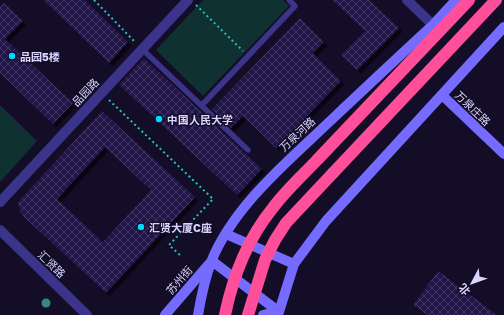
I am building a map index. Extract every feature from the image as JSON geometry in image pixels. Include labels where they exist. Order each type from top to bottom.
[{"type":"highway","points":[[225,315],[236,273],[245,252],[258,227],[272,207],[468,0]]},
{"type":"highway","points":[[248,315],[265,260],[286,223],[496,0]]},
{"type":"street","points":[[406,0],[433,25]]},
{"type":"street","name":"万泉河路","points":[[198,315],[203,288],[212,261],[226,234],[239,214],[269,179],[433,25],[456,0]]},
{"type":"street","name":"品园路","points":[[0,202],[142,49],[192,3]]},
{"type":"street","points":[[278,313],[294,264],[326,221],[504,27]]},
{"type":"street","name":"万泉庄路","points":[[442,95],[504,154]]},
{"type":"street","name":"汇贤路","points":[[0,230],[85,314]]},
{"type":"street","points":[[226,234],[294,264]]},
{"type":"street","points":[[212,261],[278,313]]},
{"type":"street","name":"苏州街","points":[[165,315],[212,261]]},
{"type":"street","points":[[263,315],[278,313]]},
{"type":"lane","points":[[202,105],[295,6],[289,0]]},
{"type":"lane","points":[[142,49],[248,150]]},
{"type":"path","points":[[94,0],[142,49]]},
{"type":"path","points":[[192,3],[248,56]]},
{"type":"path","points":[[101,93],[213,199],[169,245],[181,256]]},
{"type":"green space","points":[[203,0],[283,0],[289,6],[203,96],[156,50]]},
{"type":"green space","points":[[0,105],[37,141],[0,182]]},
{"type":"building","points":[[43,0],[85,0],[128,42],[109,63]]},
{"type":"building","points":[[332,0],[369,0],[399,28],[357,70],[341,55],[365,31]]},
{"type":"building","name":"品园5楼","points":[[4,3],[23,21],[5,39],[73,103],[53,124],[0,73],[0,7]]},
{"type":"building","points":[[300,18],[324,42],[313,53],[341,81],[276,148],[243,116],[231,128],[212,109]]},
{"type":"building","points":[[144,58],[262,169],[237,195],[119,85]]},
{"type":"building","points":[[102,111],[195,197],[106,293],[24,217],[20,211],[18,202]],"holes":[[[105,147],[151,190],[103,242],[57,199]]]},
{"type":"building","points":[[438,271],[497,315],[427,315],[413,305]]},
{"type":"place","name":"品园5楼","points":[[12,56]]},
{"type":"place","name":"中国人民大学","points":[[159,119]]},
{"type":"place","name":"汇贤大厦C座","points":[[141,227]]}]
